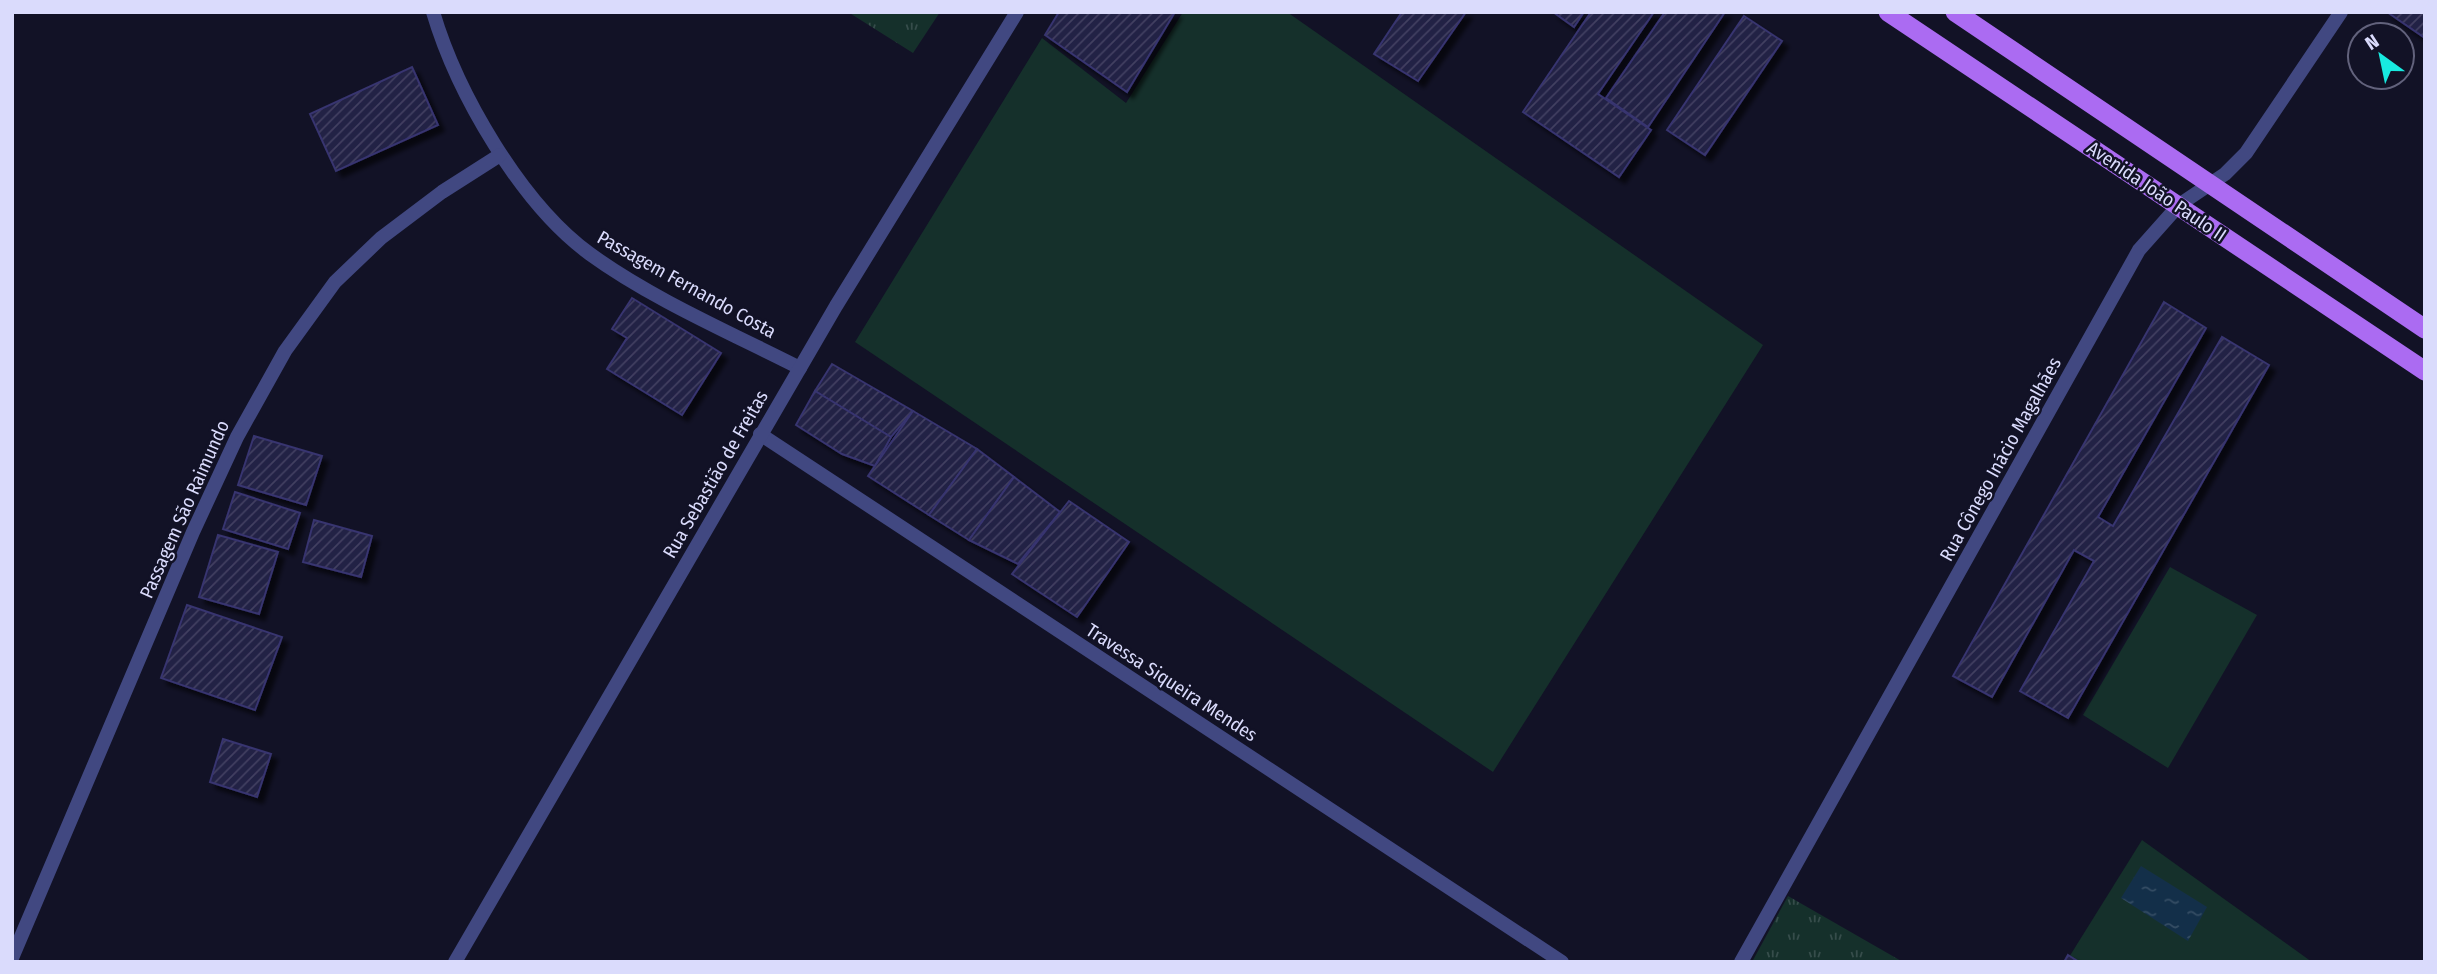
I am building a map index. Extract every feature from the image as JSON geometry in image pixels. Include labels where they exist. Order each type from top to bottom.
[{"type":"main road","name":"Avenida João Paulo II","points":[[1888,12],[2425,371]]},
{"type":"main road","name":"Avenida João Paulo II","points":[[1955,12],[2425,329]]},
{"type":"street","name":"Passagem Fernando Costa","points":[[433,12],[464,87],[500,156],[537,203],[589,253],[647,288],[800,368]]},
{"type":"street","name":"Rua Sebastião de Freitas","points":[[455,962],[760,433],[1017,12]]},
{"type":"street","name":"Rua Cônego Inácio Magalhães","points":[[1741,962],[2139,250],[2179,205],[2225,174],[2246,153],[2341,12]]},
{"type":"street","name":"Passagem São Raimundo","points":[[12,958],[193,532],[237,437],[285,351],[335,282],[381,238],[442,191],[500,156]]},
{"type":"street","name":"Travessa Siqueira Mendes","points":[[760,433],[1562,962]]},
{"type":"green space","points":[[848,12],[940,12],[913,53]]},
{"type":"green space","points":[[1183,12],[1287,12],[1763,345],[1493,772],[855,342],[1042,38],[1126,103]]},
{"type":"green space","points":[[2170,567],[2257,615],[2168,768],[2083,715]]},
{"type":"green space","points":[[2142,840],[2312,962],[2066,962]]},
{"type":"green space","points":[[1788,896],[1903,962],[1752,962]]},
{"type":"water","points":[[2141,866],[2207,907],[2188,941],[2121,898]]},
{"type":"building","points":[[1059,12],[1175,12],[1127,92],[1045,35]]},
{"type":"building","points":[[1402,12],[1466,12],[1418,81],[1374,54]]},
{"type":"building","points":[[1553,12],[1584,12],[1574,27]]},
{"type":"building","points":[[1591,12],[1654,12],[1598,94],[1651,130],[1619,177],[1523,112]]},
{"type":"building","points":[[1665,12],[1725,12],[1648,127],[1606,98]]},
{"type":"building","points":[[2387,12],[2425,12],[2425,38],[2416,32],[2416,21],[2400,21]]},
{"type":"building","points":[[1744,16],[1782,41],[1705,155],[1667,130]]},
{"type":"building","points":[[412,67],[438,125],[336,171],[310,114]]},
{"type":"building","points":[[632,298],[721,353],[682,415],[607,369],[627,338],[612,329]]},
{"type":"building","points":[[2164,302],[2206,328],[2098,517],[2113,526],[2222,337],[2269,365],[2068,718],[2020,691],[2094,561],[2074,550],[1992,697],[1953,676]]},
{"type":"building","points":[[832,364],[913,411],[891,437],[815,391]]},
{"type":"building","points":[[815,391],[891,437],[875,466],[842,454],[796,425]]},
{"type":"building","points":[[913,411],[977,449],[929,515],[868,476]]},
{"type":"building","points":[[254,436],[322,456],[306,505],[238,485]]},
{"type":"building","points":[[977,449],[1014,477],[969,540],[929,515]]},
{"type":"building","points":[[1014,477],[1060,512],[1018,564],[969,540]]},
{"type":"building","points":[[235,492],[300,513],[288,549],[223,529]]},
{"type":"building","points":[[1069,501],[1129,542],[1077,617],[1012,574]]},
{"type":"building","points":[[314,520],[372,536],[361,577],[303,562]]},
{"type":"building","points":[[218,535],[278,552],[259,614],[199,597]]},
{"type":"building","points":[[187,605],[282,637],[255,710],[161,678]]},
{"type":"building","points":[[223,739],[271,754],[257,797],[210,782]]},
{"type":"building","points":[[2068,955],[2079,962],[2064,962]]}]
